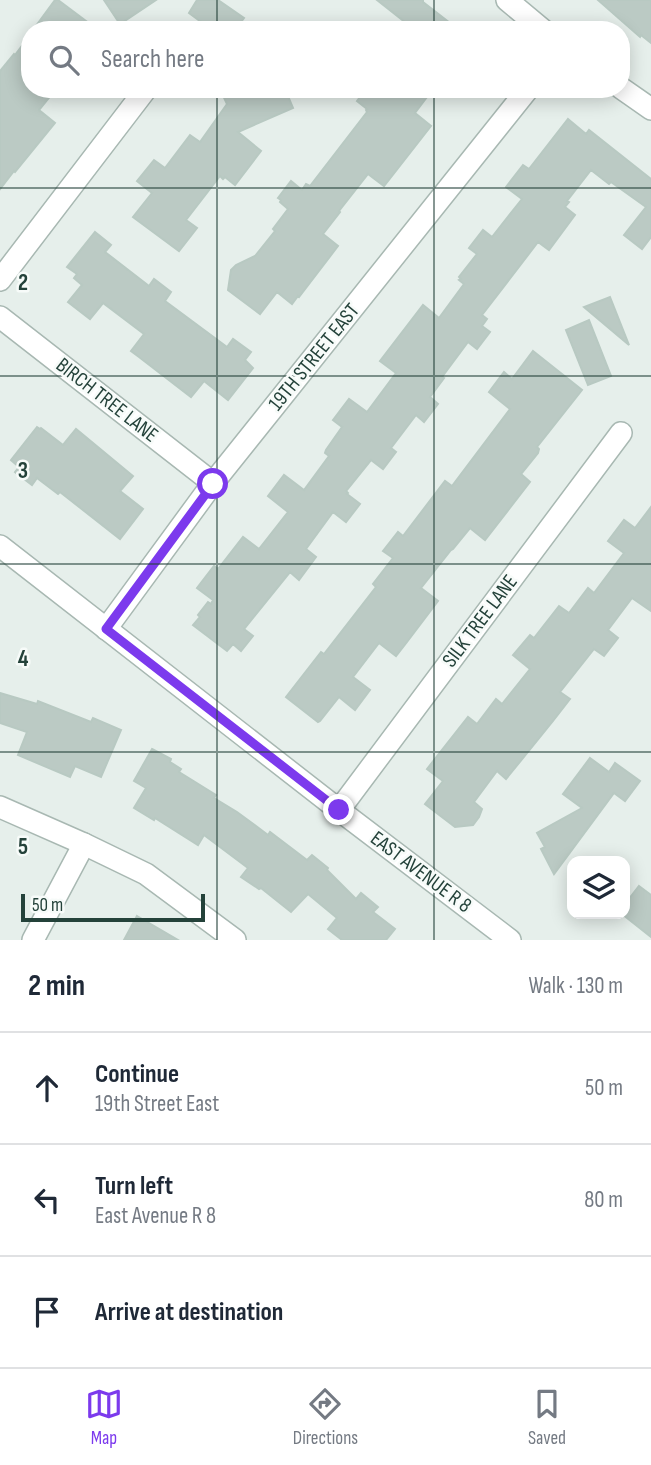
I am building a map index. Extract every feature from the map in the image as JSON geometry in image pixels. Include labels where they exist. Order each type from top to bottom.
[{"type":"street","points":[[507,0],[532,21]]},
{"type":"street","points":[[630,94],[651,109]]},
{"type":"street","points":[[0,280],[139,98]]},
{"type":"street","name":"19TH STREET EAST","points":[[106,629],[213,484],[521,98]]},
{"type":"street","name":"BIRCH TREE LANE","points":[[0,317],[213,484]]},
{"type":"street","name":"SILK TREE LANE","points":[[339,810],[621,433]]},
{"type":"street","name":"EAST AVENUE R 8","points":[[0,546],[510,940]]},
{"type":"street","points":[[0,807],[146,874],[235,940]]},
{"type":"street","points":[[33,940],[84,844]]},
{"type":"building","points":[[55,0],[58,0],[86,21],[40,21]]},
{"type":"building","points":[[104,0],[156,0],[124,21],[118,21]]},
{"type":"building","points":[[197,0],[218,0],[244,18],[242,21],[200,21],[189,13]]},
{"type":"building","points":[[377,0],[423,0],[447,21],[404,21]]},
{"type":"building","points":[[598,0],[651,0],[651,43],[630,28],[630,21],[622,21]]},
{"type":"building","points":[[21,47],[21,98],[49,98],[39,110],[55,123],[0,189],[0,71]]},
{"type":"building","points":[[224,98],[289,98],[293,108],[238,132],[261,151],[235,185],[220,176],[186,220],[197,228],[179,251],[133,217],[152,193],[137,181],[154,160],[165,168],[190,135],[200,142],[227,104]]},
{"type":"building","points":[[359,98],[426,98],[415,113],[431,126],[384,186],[368,174],[339,211],[323,234],[338,246],[299,297],[292,304],[277,292],[260,314],[228,290],[231,270],[255,256],[275,231],[273,229],[288,209],[278,198],[291,181],[302,190],[306,184],[310,186],[367,112],[357,101]]},
{"type":"building","points":[[568,119],[586,134],[589,130],[651,179],[651,237],[642,249],[624,235],[646,207],[591,170],[567,201],[569,202],[565,207],[575,215],[549,250],[538,242],[482,315],[487,319],[482,326],[490,332],[477,349],[468,342],[442,377],[444,378],[430,397],[438,404],[424,422],[416,415],[391,448],[396,452],[383,469],[371,460],[346,491],[360,504],[346,522],[333,512],[306,549],[316,557],[299,580],[290,572],[244,629],[253,636],[241,651],[233,644],[227,651],[193,625],[208,602],[211,604],[213,600],[197,588],[214,566],[218,569],[243,537],[259,549],[288,512],[268,496],[284,475],[304,490],[329,456],[325,453],[326,450],[342,427],[333,420],[349,399],[367,412],[396,373],[380,361],[423,305],[439,318],[464,284],[459,277],[477,254],[469,248],[483,230],[492,237],[522,199],[506,187],[523,165],[529,169]]},
{"type":"building","points":[[95,232],[111,245],[105,252],[149,286],[154,279],[171,292],[165,301],[227,347],[233,339],[251,352],[245,360],[253,368],[228,400],[204,381],[191,397],[131,351],[144,334],[103,303],[90,319],[68,302],[82,285],[74,278],[77,274],[67,267]]},
{"type":"building","points":[[610,297],[629,345],[584,307]]},
{"type":"building","points":[[589,320],[611,376],[588,385],[566,330]]},
{"type":"building","points":[[533,351],[582,390],[537,447],[538,453],[521,474],[530,482],[485,540],[470,528],[421,588],[438,601],[396,656],[379,643],[353,677],[370,690],[355,710],[339,697],[318,722],[286,697],[321,652],[324,654],[376,587],[373,584],[393,558],[383,551],[398,532],[403,536],[445,481],[452,486],[510,409],[489,392],[504,372],[512,379]]},
{"type":"building","points":[[37,427],[63,445],[76,429],[133,476],[120,491],[143,509],[120,539],[60,492],[58,494],[37,478],[32,485],[15,472],[19,467],[11,460]]},
{"type":"building","points":[[651,507],[651,611],[632,598],[608,630],[618,638],[604,656],[594,649],[560,692],[570,699],[506,779],[497,771],[474,802],[482,809],[473,825],[455,827],[425,804],[443,781],[427,769],[468,717],[477,724],[496,699],[502,704],[530,669],[513,655],[530,635],[534,638],[559,606],[569,613],[588,588],[594,593],[624,553],[608,541],[624,520],[635,528]]},
{"type":"building","points":[[0,693],[37,704],[38,701],[91,722],[93,718],[121,730],[101,777],[75,766],[70,777],[18,755],[27,732],[0,723]]},
{"type":"building","points":[[152,749],[171,759],[170,762],[181,769],[179,772],[216,795],[214,798],[268,835],[270,832],[307,860],[312,855],[328,868],[356,899],[361,893],[378,907],[373,912],[395,929],[386,940],[342,940],[328,929],[337,918],[308,894],[291,912],[261,888],[241,877],[248,868],[204,835],[198,845],[134,808],[146,788],[134,781]]},
{"type":"building","points":[[590,758],[609,772],[615,763],[640,781],[625,801],[614,793],[554,874],[541,849],[545,847],[537,833],[582,808],[563,794]]},
{"type":"building","points":[[639,886],[651,895],[651,937],[628,919],[630,898]]},
{"type":"building","points":[[137,916],[178,940],[124,940]]},
{"type":"route","points":[[213,484],[106,629],[339,810]]}]
